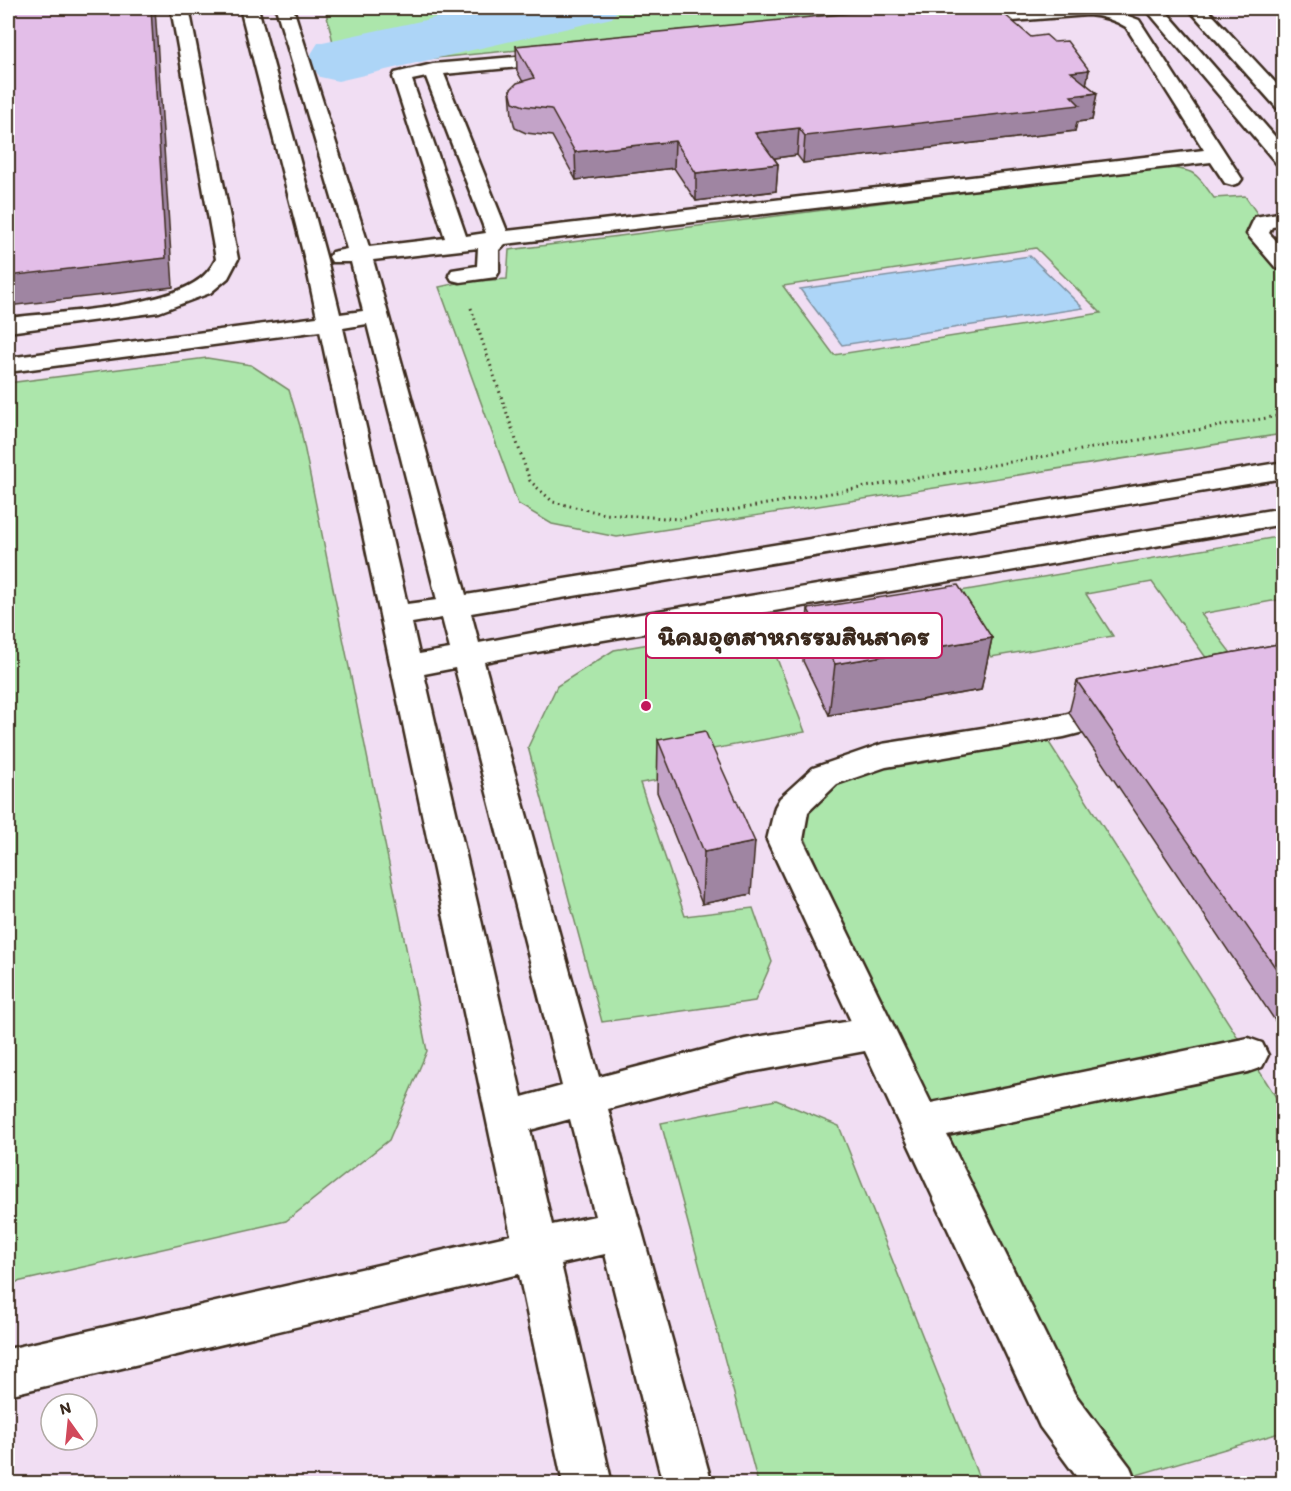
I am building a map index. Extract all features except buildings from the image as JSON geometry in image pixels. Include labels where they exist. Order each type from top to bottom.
[{"type":"street","points":[[8,325],[151,307],[202,288],[220,273],[227,259],[180,8]]},
{"type":"street","points":[[249,8],[330,322],[588,1484]]},
{"type":"street","points":[[284,8],[358,249],[688,1484]]},
{"type":"street","points":[[1154,8],[1284,160]]},
{"type":"street","points":[[1197,8],[1284,104]]},
{"type":"street","points":[[942,22],[1090,9],[1119,15],[1133,24],[1232,179]]},
{"type":"street","points":[[456,236],[401,81],[402,77],[433,70],[575,57]]},
{"type":"street","points":[[433,70],[497,232],[488,249],[488,272],[460,276]]},
{"type":"street","points":[[314,254],[1214,149]]},
{"type":"street","points":[[1284,218],[1263,222],[1258,234],[1284,263]]},
{"type":"street","points":[[8,366],[376,316]]},
{"type":"street","points":[[395,616],[1284,470]]},
{"type":"street","points":[[406,667],[580,634],[1284,516]]},
{"type":"street","points":[[1113,1484],[1057,1410],[785,840],[792,807],[825,776],[882,756],[1064,726],[1156,703]]},
{"type":"street","points":[[508,1118],[745,1056],[878,1032]]},
{"type":"street","points":[[921,1123],[1248,1055]]},
{"type":"street","points":[[8,1372],[620,1230]]},
{"type":"path","points":[[460,276],[530,481],[553,502],[605,514],[680,519],[1284,415]]},
{"type":"shaded area","points":[[8,8],[1283,8],[1283,1483],[8,1483]]},
{"type":"green space","points":[[325,8],[538,8],[335,51]]},
{"type":"green space","points":[[602,8],[948,8],[344,67]]},
{"type":"green space","points":[[1163,167],[1182,169],[1194,174],[1214,198],[1245,196],[1283,251],[1283,434],[617,537],[552,524],[518,504],[439,287],[462,282],[507,279],[509,250]],"holes":[[[1036,248],[1101,313],[834,355],[783,286]]]},
{"type":"green space","points":[[207,358],[251,365],[289,390],[300,426],[427,1051],[389,1140],[286,1221],[8,1284],[8,383]]},
{"type":"green space","points":[[1283,536],[1283,599],[1201,614],[1234,657],[1207,659],[1152,582],[1086,594],[1113,636],[991,657],[960,615],[773,648],[805,732],[680,755],[683,776],[640,783],[685,916],[753,908],[772,962],[755,1001],[602,1022],[528,747],[557,686],[614,650]]},
{"type":"green space","points":[[1041,730],[1283,1108],[1283,1432],[1130,1477],[1065,1430],[788,799],[812,774]]},
{"type":"green space","points":[[776,1100],[839,1126],[981,1483],[758,1483],[661,1123]]},
{"type":"water","points":[[1030,256],[1083,308],[842,345],[800,289]]},
{"type":"waterway","points":[[546,8],[336,54],[338,66],[595,8]]},
{"type":"place","name":"นิคมอุตสาหกรรมสินสาคร","points":[[646,706]]}]
